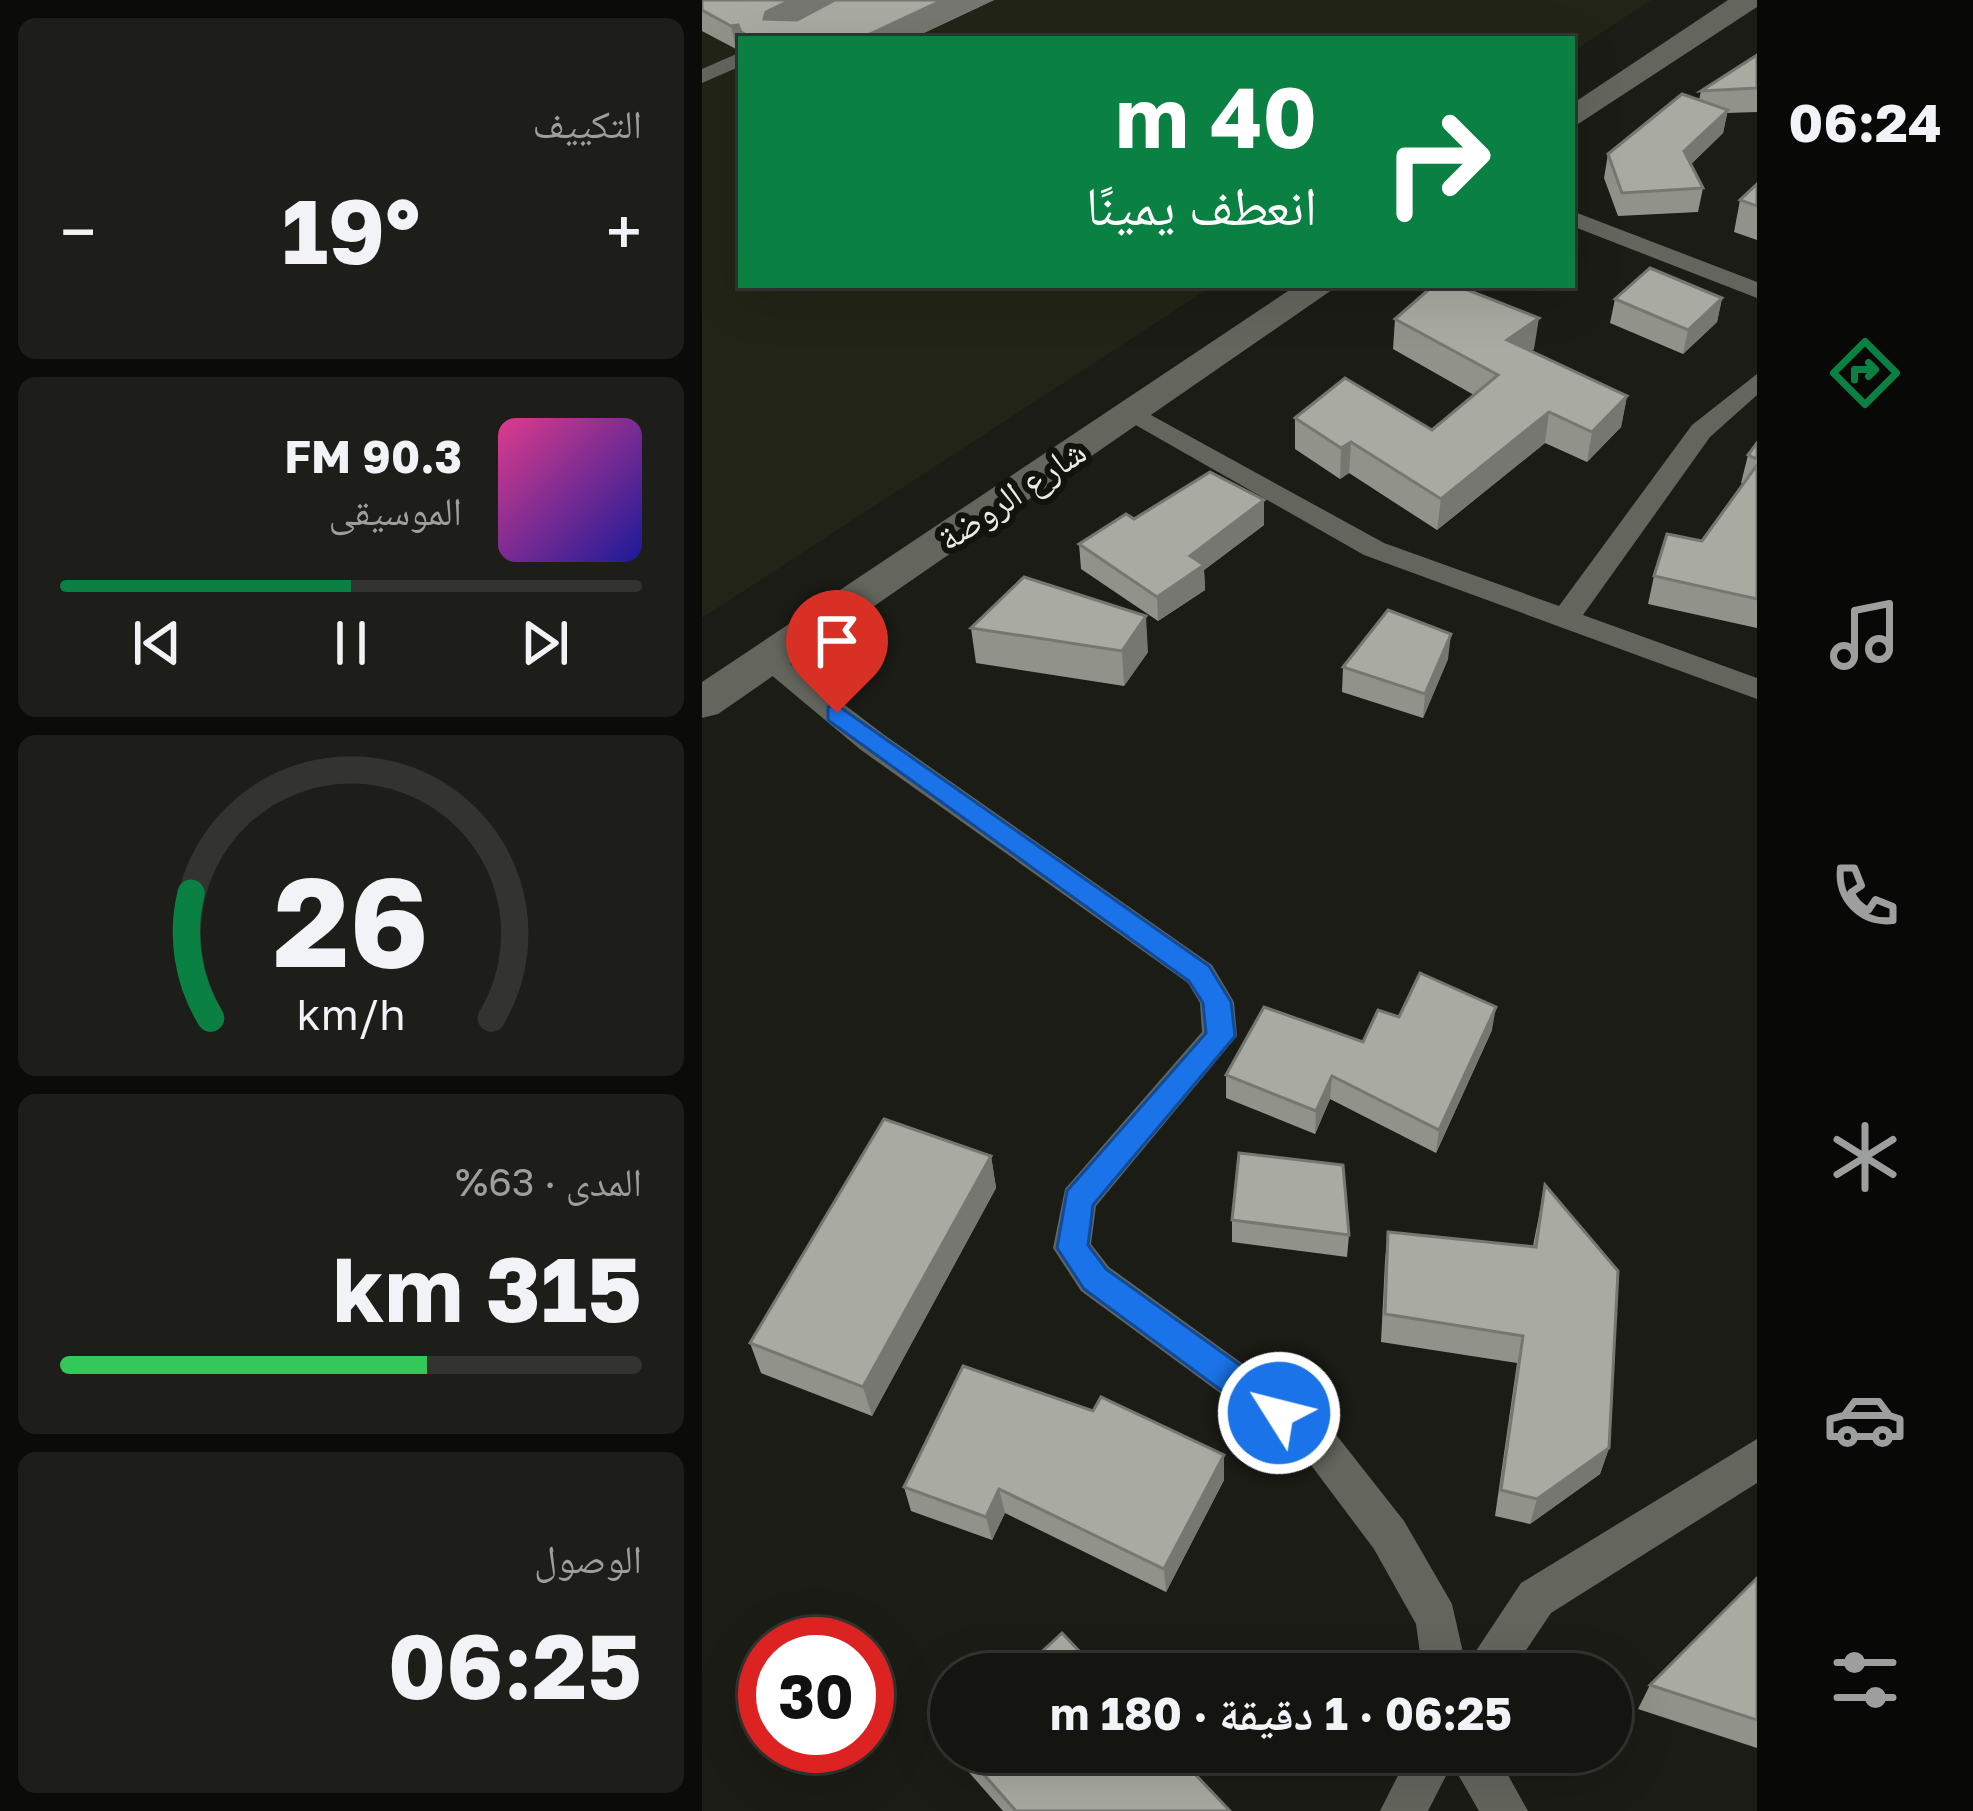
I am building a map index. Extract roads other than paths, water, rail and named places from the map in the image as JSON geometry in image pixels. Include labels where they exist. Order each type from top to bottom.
[{"type":"main road","points":[[1575,116],[1743,1]]},
{"type":"main road","name":"شارع الروضة","points":[[702,704],[1317,288]]},
{"type":"street","points":[[702,76],[738,59]]},
{"type":"street","points":[[1575,219],[1757,291]]},
{"type":"street","points":[[1565,618],[1701,431],[1752,395]]},
{"type":"street","points":[[1130,415],[1374,548],[1757,689]]},
{"type":"street","points":[[767,656],[872,742],[1199,974],[1217,1002],[1220,1036],[1078,1200],[1072,1248],[1095,1279],[1316,1440],[1390,1535],[1436,1618],[1442,1653]]},
{"type":"street","points":[[1498,1653],[1536,1598],[1712,1493],[1757,1458]]},
{"type":"street","points":[[1403,1811],[1424,1773]]},
{"type":"street","points":[[1482,1773],[1504,1811]]}]
